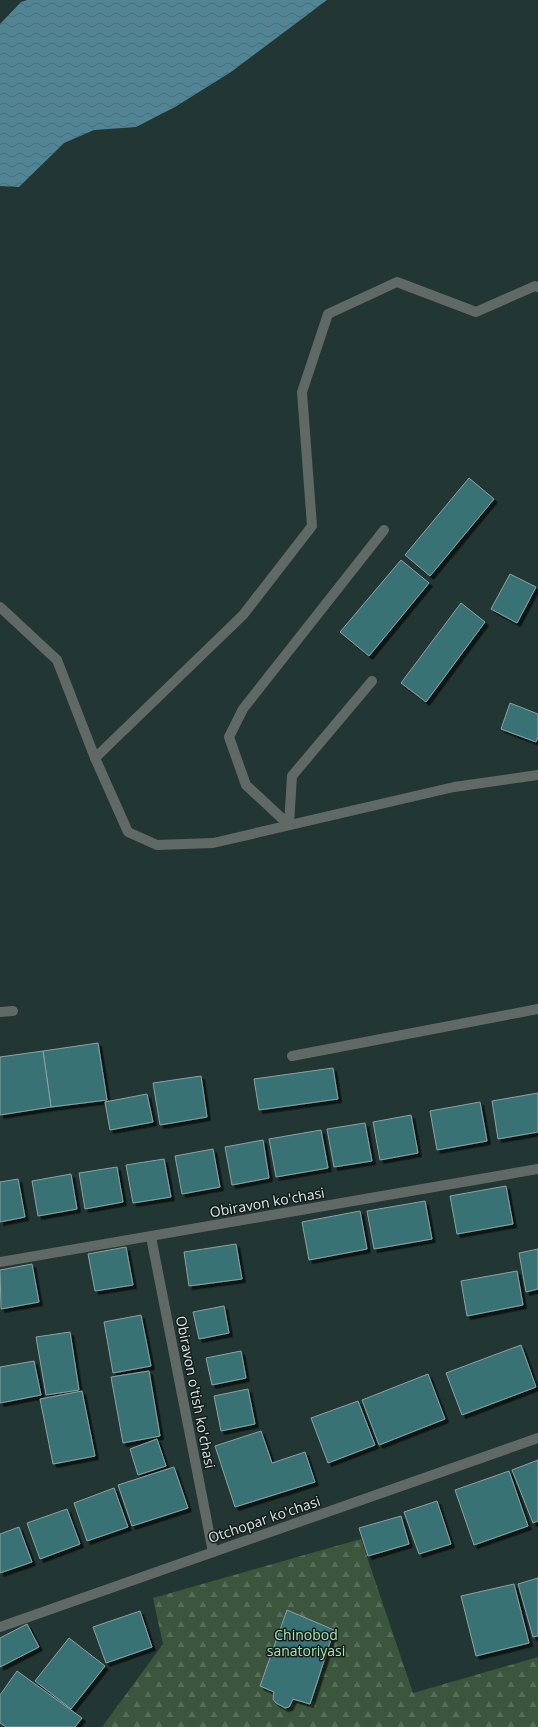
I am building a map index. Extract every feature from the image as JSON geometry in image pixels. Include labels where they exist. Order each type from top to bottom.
[{"type":"street","points":[[95,758],[244,615],[312,526],[302,392],[328,314],[397,282],[476,312],[538,286]]},
{"type":"street","points":[[289,825],[246,785],[229,737],[243,709],[384,530]]},
{"type":"street","points":[[0,607],[58,660],[95,758],[128,832],[157,844],[213,843],[454,787],[538,775]]},
{"type":"street","points":[[289,825],[292,776],[372,681]]},
{"type":"street","points":[[292,1056],[538,1009]]},
{"type":"street","points":[[0,1012],[13,1011]]},
{"type":"street","name":"Obiravon ko'chasi","points":[[0,1262],[538,1170]]},
{"type":"street","name":"Obiravon o'tish ko'chasi","points":[[151,1237],[213,1552]]},
{"type":"street","name":"Otchopar ko'chasi","points":[[0,1627],[538,1438]]},
{"type":"green space","name":"Chinobod sanatoriyasi","points":[[361,1539],[413,1693],[538,1657],[538,1727],[102,1727],[163,1644],[153,1598]]},
{"type":"water","points":[[27,0],[327,0],[231,72],[175,107],[136,127],[94,130],[64,143],[19,187],[0,186],[0,24],[21,2]]},
{"type":"building","points":[[469,478],[494,499],[430,576],[405,555]]},
{"type":"building","points":[[401,560],[429,583],[369,656],[340,632]]},
{"type":"building","points":[[510,574],[536,587],[517,623],[491,609]]},
{"type":"building","points":[[461,603],[485,622],[426,702],[401,683]]},
{"type":"building","points":[[510,703],[538,714],[538,737],[536,742],[501,729]]},
{"type":"building","points":[[98,1043],[107,1100],[51,1107],[43,1051]]},
{"type":"building","points":[[43,1051],[51,1107],[0,1115],[0,1057]]},
{"type":"building","points":[[333,1068],[338,1099],[259,1110],[254,1079]]},
{"type":"building","points":[[201,1076],[207,1117],[160,1125],[153,1083]]},
{"type":"building","points":[[538,1093],[538,1132],[498,1139],[492,1101]]},
{"type":"building","points":[[147,1094],[153,1122],[110,1130],[105,1102]]},
{"type":"building","points":[[480,1102],[487,1141],[437,1150],[430,1111]]},
{"type":"building","points":[[411,1115],[418,1153],[380,1160],[373,1122]]},
{"type":"building","points":[[365,1123],[372,1161],[334,1167],[327,1129]]},
{"type":"building","points":[[321,1130],[328,1168],[276,1177],[269,1139]]},
{"type":"building","points":[[263,1140],[269,1178],[232,1185],[225,1147]]},
{"type":"building","points":[[213,1149],[220,1187],[182,1194],[175,1156]]},
{"type":"building","points":[[164,1159],[171,1197],[133,1203],[126,1165]]},
{"type":"building","points":[[117,1167],[123,1202],[85,1209],[79,1173]]},
{"type":"building","points":[[71,1174],[77,1209],[38,1216],[32,1181]]},
{"type":"building","points":[[18,1179],[25,1217],[0,1222],[0,1182]]},
{"type":"building","points":[[506,1186],[513,1224],[457,1234],[450,1196]]},
{"type":"building","points":[[425,1201],[432,1239],[374,1249],[367,1211]]},
{"type":"building","points":[[360,1211],[367,1249],[309,1260],[302,1222]]},
{"type":"building","points":[[236,1244],[242,1279],[189,1286],[184,1252]]},
{"type":"building","points":[[126,1247],[133,1285],[95,1291],[88,1254]]},
{"type":"building","points":[[538,1249],[538,1289],[526,1292],[519,1253]]},
{"type":"building","points":[[32,1264],[39,1302],[1,1309],[0,1270]]},
{"type":"building","points":[[517,1271],[523,1305],[467,1316],[461,1281]]},
{"type":"building","points":[[224,1306],[229,1333],[199,1339],[193,1312]]},
{"type":"building","points":[[141,1315],[151,1366],[113,1373],[104,1322]]},
{"type":"building","points":[[70,1332],[79,1390],[46,1395],[36,1337]]},
{"type":"building","points":[[521,1345],[536,1387],[462,1415],[446,1373]]},
{"type":"building","points":[[241,1351],[246,1378],[212,1385],[206,1358]]},
{"type":"building","points":[[34,1361],[41,1395],[0,1403],[0,1367]]},
{"type":"building","points":[[149,1371],[160,1436],[123,1443],[111,1377]]},
{"type":"building","points":[[428,1374],[445,1419],[379,1445],[362,1400]]},
{"type":"building","points":[[248,1389],[255,1424],[221,1431],[214,1396]]},
{"type":"building","points":[[82,1391],[95,1456],[53,1464],[40,1399]]},
{"type":"building","points":[[358,1401],[375,1445],[328,1463],[311,1418]]},
{"type":"building","points":[[261,1431],[272,1463],[305,1452],[315,1482],[235,1507],[215,1446]]},
{"type":"building","points":[[157,1439],[166,1466],[138,1475],[130,1449]]},
{"type":"building","points":[[538,1460],[538,1521],[533,1523],[512,1470]]},
{"type":"building","points":[[174,1467],[188,1508],[132,1526],[118,1485]]},
{"type":"building","points":[[509,1471],[528,1526],[474,1545],[455,1490]]},
{"type":"building","points":[[114,1488],[128,1527],[87,1541],[74,1503]]},
{"type":"building","points":[[437,1501],[451,1544],[419,1554],[404,1512]]},
{"type":"building","points":[[67,1509],[80,1544],[40,1559],[27,1523]]},
{"type":"building","points":[[401,1516],[409,1544],[368,1556],[359,1528]]},
{"type":"building","points":[[19,1527],[32,1562],[0,1573],[0,1534]]},
{"type":"building","points":[[538,1578],[538,1636],[533,1637],[518,1584]]},
{"type":"building","points":[[514,1584],[529,1643],[476,1656],[461,1596]]},
{"type":"building","points":[[287,1610],[334,1630],[310,1704],[293,1699],[289,1707],[285,1708],[276,1703],[273,1699],[274,1692],[260,1686]]},
{"type":"building","points":[[140,1611],[152,1647],[106,1663],[93,1627]]},
{"type":"building","points":[[27,1624],[39,1647],[0,1667],[0,1638]]},
{"type":"building","points":[[69,1638],[105,1666],[71,1709],[35,1681]]},
{"type":"building","points":[[17,1671],[82,1718],[75,1727],[6,1727],[0,1723],[0,1695]]}]
